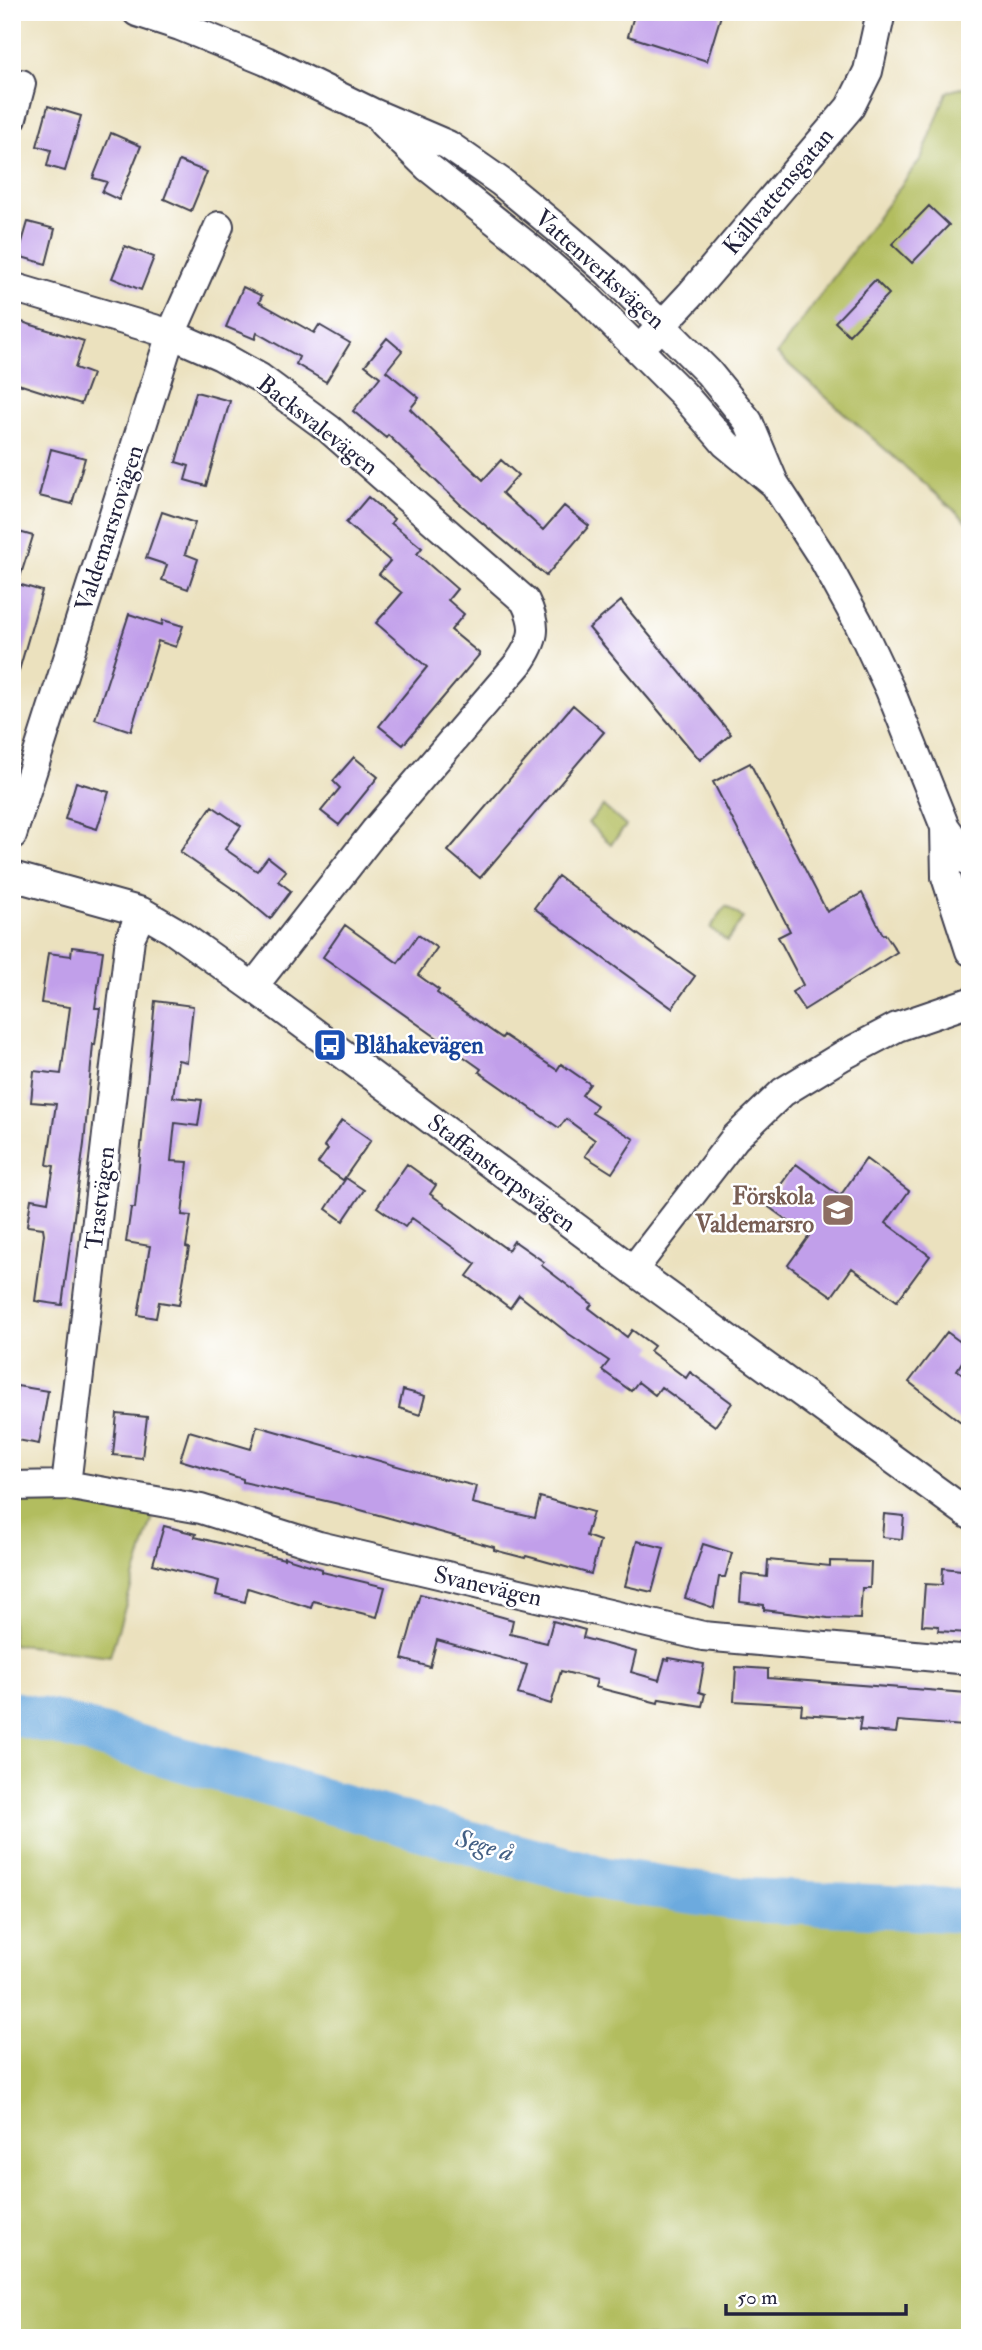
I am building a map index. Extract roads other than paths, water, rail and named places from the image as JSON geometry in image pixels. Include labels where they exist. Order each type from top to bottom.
[{"type":"street","name":"Vattenverksvägen","points":[[137,12],[180,26],[266,61],[371,112],[448,145],[501,182],[608,272],[708,372],[748,421],[774,483],[824,560],[858,622],[890,690],[944,827],[970,862]]},
{"type":"street","name":"Källvattensgatan","points":[[638,349],[662,326],[850,107],[868,71],[881,12]]},
{"type":"street","points":[[12,118],[21,84]]},
{"type":"street","name":"Vattenverksvägen","points":[[371,112],[428,167],[586,297],[683,394],[726,444],[774,483]]},
{"type":"street","name":"Valdemarsrovägen","points":[[12,835],[171,334],[219,226]]},
{"type":"street","name":"Backsvalevägen","points":[[12,287],[171,334],[221,356],[260,378],[295,402],[525,601],[534,625],[531,644],[518,664],[391,813],[253,987]]},
{"type":"street","name":"Vattenverksvägen","points":[[944,827],[946,877],[970,951]]},
{"type":"street","name":"Staffanstorpsvägen","points":[[12,876],[142,912],[173,930],[970,1515]]},
{"type":"street","name":"Trastvägen","points":[[66,1485],[130,938],[142,912]]},
{"type":"street","points":[[633,1270],[735,1138],[783,1092],[897,1027],[970,1002]]},
{"type":"street","name":"Svanevägen","points":[[12,1486],[66,1485],[201,1509],[319,1546],[703,1636],[970,1660]]},
{"type":"waterway","points":[[967,12],[970,31]]},
{"type":"waterway","name":"Sege å","points":[[12,1713],[60,1724],[495,1850],[606,1879],[747,1900],[970,1911]]},
{"type":"place","name":"Blåhakevägen","points":[[330,1045]]},
{"type":"place","name":"Förskola Valdemarsro","points":[[838,1210]]}]
